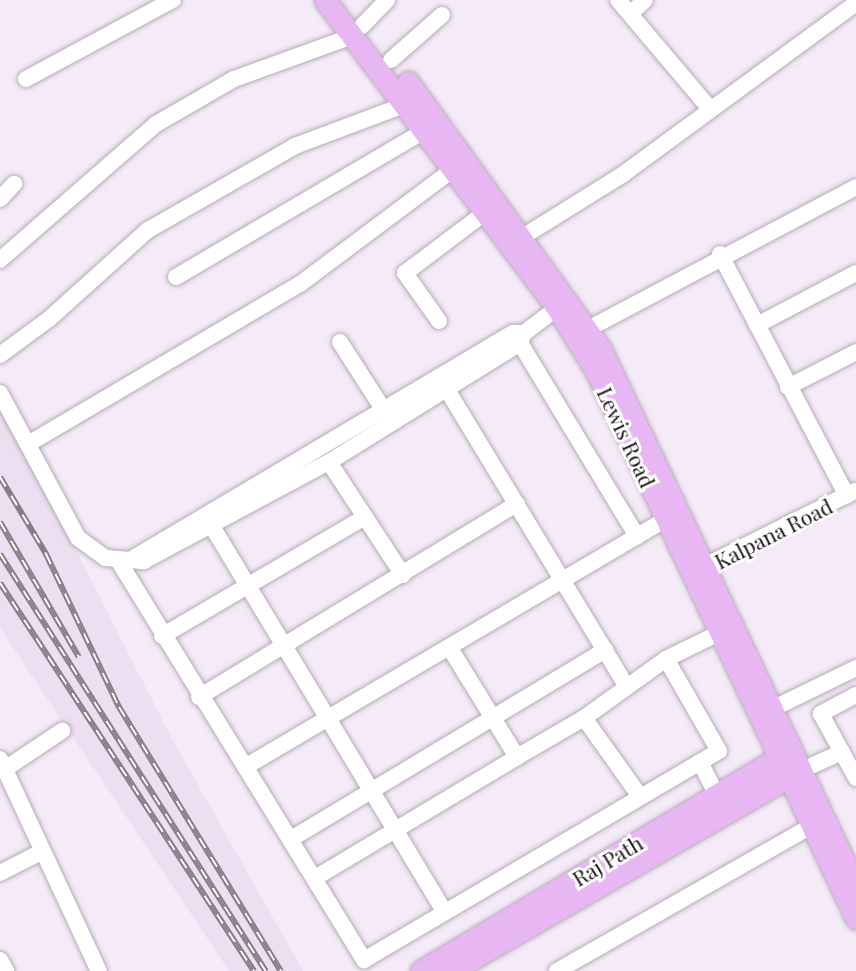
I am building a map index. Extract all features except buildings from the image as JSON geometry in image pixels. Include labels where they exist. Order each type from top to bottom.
[{"type":"main road","name":"Lewis Road","points":[[332,1],[358,31],[407,104],[557,308],[610,399],[666,519],[700,575],[717,634],[765,712]]},
{"type":"main road","name":"Lewis Road","points":[[358,31],[391,60],[524,236],[588,329],[794,774],[853,872]]},
{"type":"main road","points":[[765,712],[750,785],[799,804]]},
{"type":"main road","name":"Raj Path","points":[[451,971],[750,785],[784,753]]},
{"type":"main road","name":"Lewis Road","points":[[794,774],[799,804],[856,918]]},
{"type":"main road","name":"Raj Path","points":[[421,971],[717,795],[794,774]]},
{"type":"street","points":[[26,79],[173,0]]},
{"type":"street","points":[[0,260],[156,124],[234,79],[358,31],[387,0]]},
{"type":"street","points":[[618,0],[710,109]]},
{"type":"street","points":[[631,13],[645,0]]},
{"type":"street","points":[[524,236],[622,174],[856,3]]},
{"type":"street","points":[[391,60],[442,15]]},
{"type":"street","points":[[0,355],[49,319],[148,230],[295,146],[407,104]]},
{"type":"street","points":[[176,277],[426,130]]},
{"type":"street","points":[[28,444],[300,284],[454,169]]},
{"type":"street","points":[[0,198],[14,184]]},
{"type":"street","points":[[588,329],[720,255],[856,187]]},
{"type":"street","points":[[439,321],[405,273],[486,212]]},
{"type":"street","points":[[720,255],[788,387],[853,496]]},
{"type":"street","points":[[757,325],[856,273]]},
{"type":"street","points":[[0,393],[78,538],[97,554],[125,560],[144,561],[213,528],[328,462],[522,338],[557,308]]},
{"type":"street","points":[[125,560],[385,412],[513,333],[522,338],[637,536]]},
{"type":"street","points":[[340,342],[385,412]]},
{"type":"street","points":[[788,387],[856,352]]},
{"type":"street","points":[[446,388],[625,684]]},
{"type":"street","points":[[328,462],[403,575]]},
{"type":"street","name":"Kalpana Road","points":[[700,575],[853,496]]},
{"type":"street","points":[[200,697],[517,504]]},
{"type":"street","points":[[162,636],[365,517]]},
{"type":"street","points":[[245,767],[332,721],[666,519]]},
{"type":"street","points":[[213,528],[283,646],[373,787],[444,911]]},
{"type":"street","points":[[125,560],[162,636],[291,838],[364,960],[639,795],[719,751],[666,659]]},
{"type":"street","points":[[315,878],[584,718],[625,684],[666,659],[717,634]]},
{"type":"street","points":[[451,650],[517,757]]},
{"type":"street","points":[[291,838],[493,715],[606,650]]},
{"type":"street","points":[[765,712],[856,668]]},
{"type":"street","points":[[856,696],[821,714],[856,778]]},
{"type":"street","points":[[584,718],[639,795]]},
{"type":"street","points":[[62,732],[2,764],[99,971]]},
{"type":"street","points":[[794,774],[843,752]]},
{"type":"street","points":[[700,762],[717,795]]},
{"type":"street","points":[[557,971],[577,965],[809,827]]},
{"type":"street","points":[[0,873],[43,851]]},
{"type":"street","points":[[0,960],[6,971]]},
{"type":"shaded area","points":[[0,401],[171,737],[303,971],[229,971],[0,628]]},
{"type":"railway","points":[[0,477],[46,554],[119,707],[281,971]]},
{"type":"railway","points":[[0,522],[79,657]]},
{"type":"railway","points":[[0,554],[266,971]]},
{"type":"railway","points":[[0,583],[254,971]]}]
